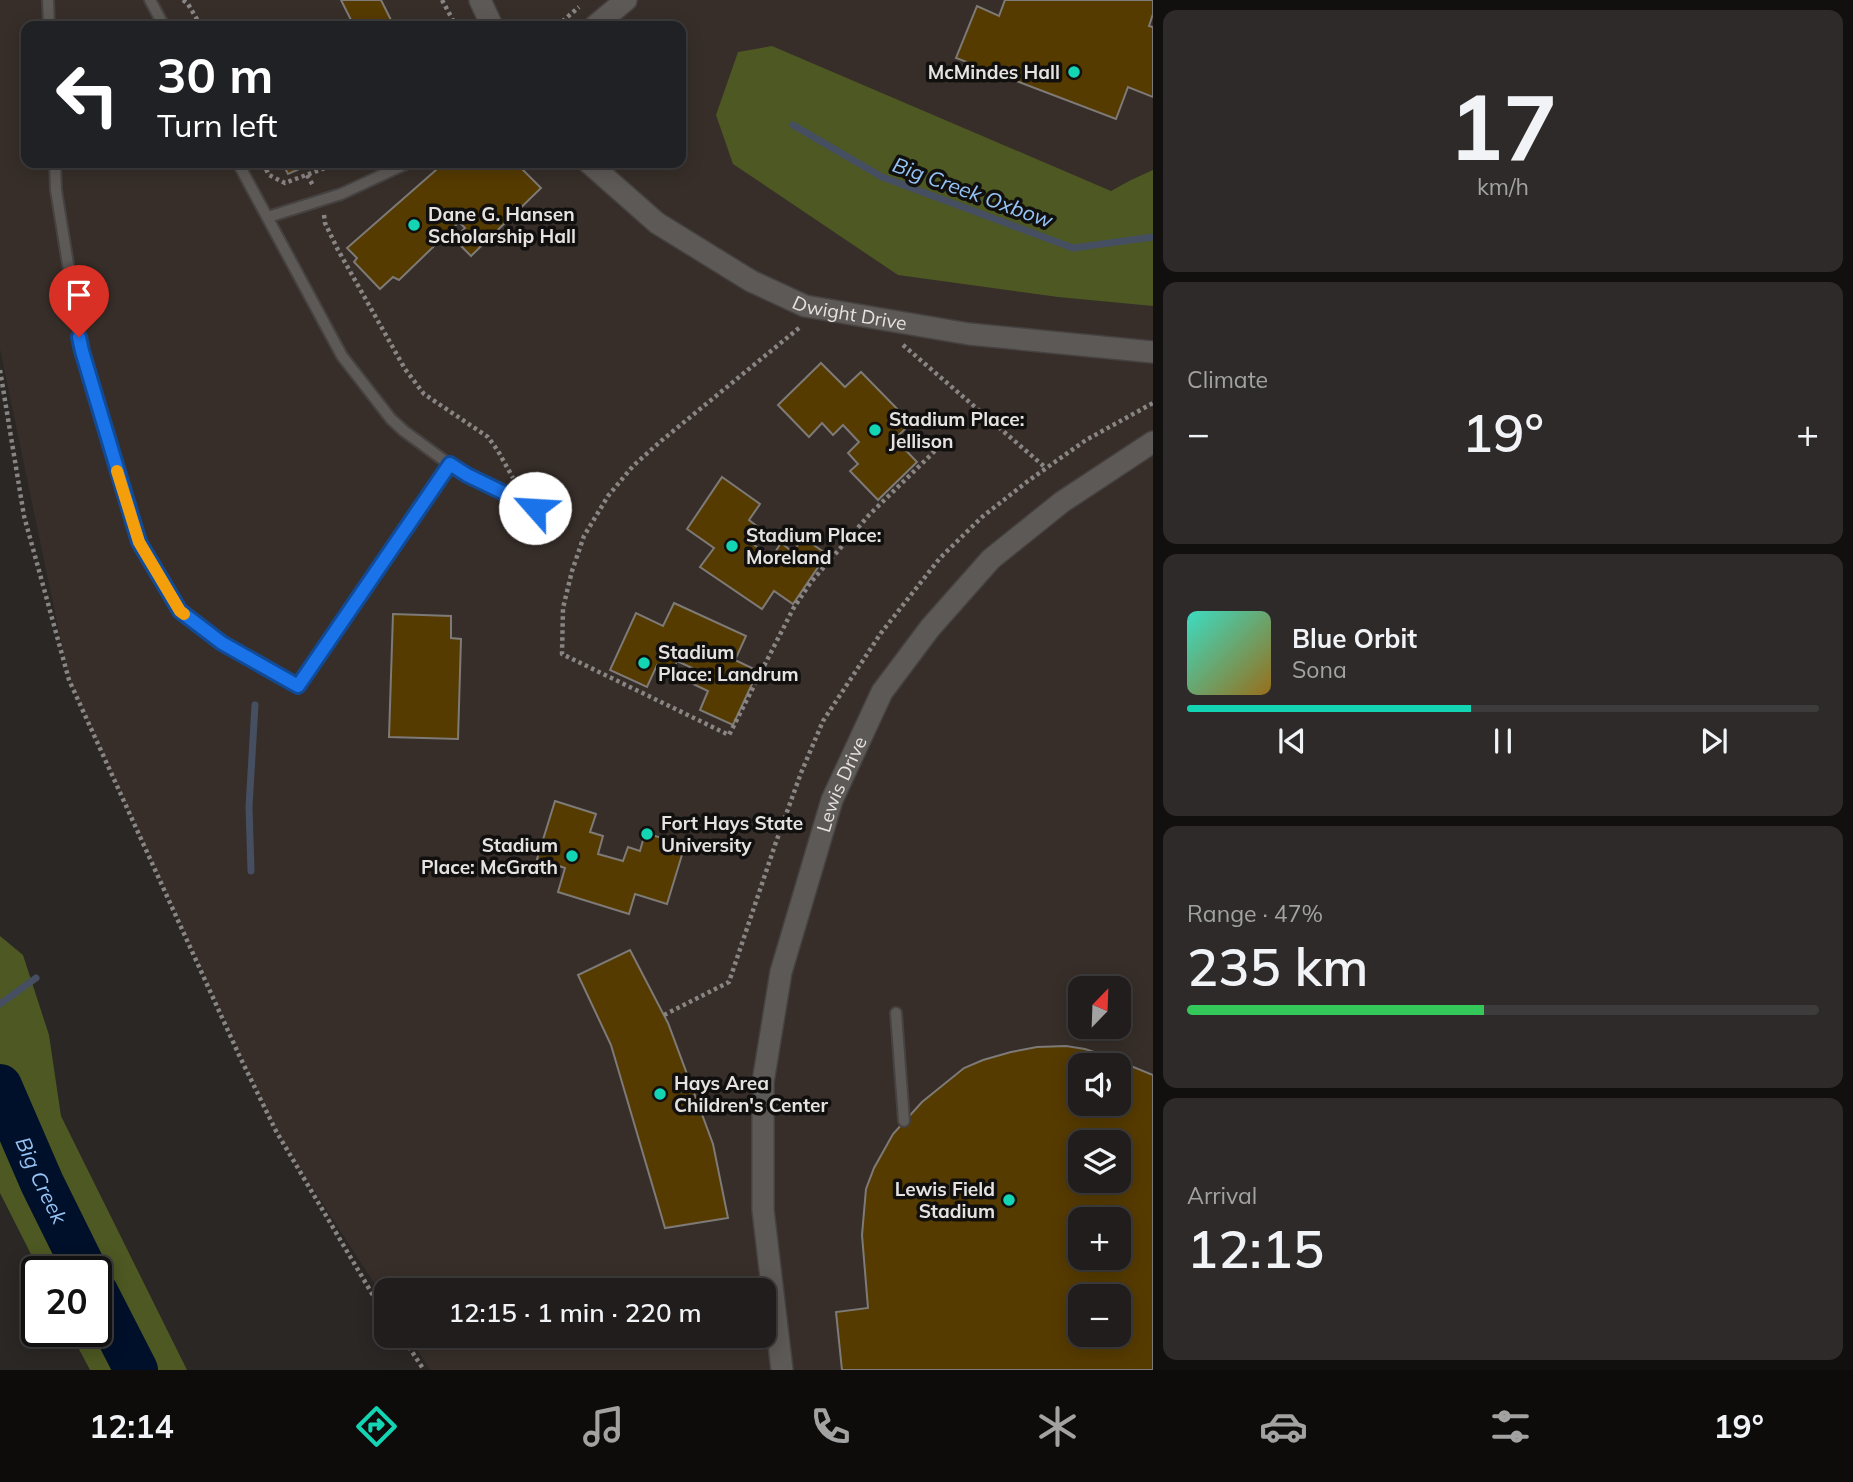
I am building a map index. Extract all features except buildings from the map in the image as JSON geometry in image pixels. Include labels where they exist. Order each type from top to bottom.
[{"type":"street","points":[[480,0],[490,21]]},
{"type":"street","points":[[601,21],[626,0]]},
{"type":"street","name":"Dwight Drive","points":[[595,168],[657,223],[751,281],[805,306],[969,334],[1153,352]]},
{"type":"street","name":"Lewis Drive","points":[[782,1370],[763,1210],[763,1082],[781,972],[832,800],[882,692],[930,628],[991,559],[1062,502],[1153,442]]},
{"type":"lane","points":[[48,0],[49,21]]},
{"type":"lane","points":[[150,0],[161,21]]},
{"type":"lane","points":[[55,168],[56,190],[82,351],[139,542],[180,611],[222,643],[298,686],[450,464]]},
{"type":"lane","points":[[241,168],[342,356],[391,419],[467,475],[555,517]]},
{"type":"lane","points":[[268,217],[341,194],[397,168]]},
{"type":"lane","points":[[896,1013],[904,1121]]},
{"type":"path","points":[[183,0],[198,21]]},
{"type":"path","points":[[442,0],[453,21]]},
{"type":"path","points":[[563,21],[588,0]]},
{"type":"path","points":[[266,168],[269,175],[285,183],[325,168]]},
{"type":"path","points":[[307,175],[321,200],[325,223],[334,244],[405,369],[424,394],[488,437],[518,486],[515,498]]},
{"type":"path","points":[[800,327],[661,441],[633,466],[608,496],[584,536],[572,570],[563,608],[562,654],[729,735],[793,609],[811,582],[869,515],[940,446]]},
{"type":"path","points":[[909,342],[897,340],[1046,468]]},
{"type":"path","points":[[0,370],[23,516],[69,680],[265,1110],[374,1294]]},
{"type":"path","points":[[410,1348],[424,1370]]},
{"type":"shaded area","name":"Fort Hays State University","points":[[0,0],[1153,0],[1153,1370],[430,1370],[416,1348],[776,1348],[776,1278],[374,1278],[374,1283],[276,1131],[69,680],[0,349]]},
{"type":"green space","points":[[772,46],[1111,191],[1153,170],[1153,306],[1058,297],[898,275],[733,164],[716,115],[738,52]]},
{"type":"green space","points":[[0,936],[23,955],[49,1035],[61,1116],[187,1370],[90,1370],[78,1347],[112,1347],[112,1256],[32,1256],[0,1193]]},
{"type":"waterway","name":"Big Creek Oxbow","points":[[793,125],[882,177],[1073,248],[1153,237]]},
{"type":"waterway","points":[[251,871],[249,807],[255,705]]},
{"type":"waterway","points":[[0,1004],[36,978]]},
{"type":"waterway","name":"Big Creek","points":[[0,1086],[42,1183],[78,1256]]},
{"type":"waterway","name":"Big Creek","points":[[112,1323],[136,1370]]},
{"type":"slow traffic","points":[[117,471],[139,542],[184,614]]},
{"type":"place","name":"McMindes Hall","points":[[1074,72]]},
{"type":"place","name":"Dane G. Hansen Scholarship Hall","points":[[414,225]]},
{"type":"place","name":"Stadium Place: Jellison","points":[[875,430]]},
{"type":"place","name":"Stadium Place: Moreland","points":[[732,546]]},
{"type":"place","name":"Stadium Place: Landrum","points":[[644,663]]},
{"type":"place","name":"Fort Hays State University","points":[[647,834]]},
{"type":"place","name":"Stadium Place: McGrath","points":[[572,856]]},
{"type":"place","name":"Hays Area Children's Center","points":[[660,1094]]},
{"type":"place","name":"Lewis Field Stadium","points":[[1009,1200]]},
{"type":"route","points":[[79,337],[139,542],[180,611],[222,643],[298,686],[450,464],[535,508]]}]
